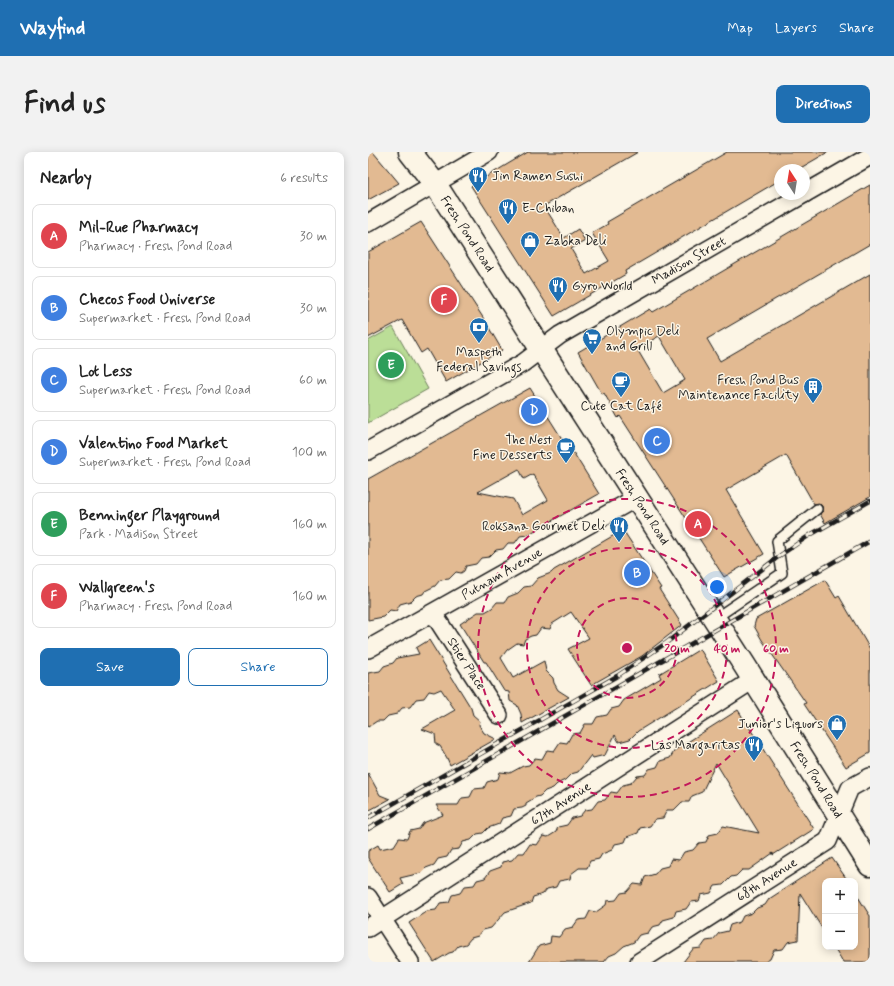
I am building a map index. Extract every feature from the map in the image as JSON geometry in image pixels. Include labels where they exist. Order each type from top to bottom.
[{"type":"main road","name":"Fresh Pond Road","points":[[410,152],[435,184],[870,865]]},
{"type":"street","points":[[368,222],[489,152]]},
{"type":"street","name":"Madison Street","points":[[810,191],[870,156]]},
{"type":"street","name":"Madison Street","points":[[368,451],[523,363],[560,335],[794,200]]},
{"type":"street","name":"Putnam Avenue","points":[[368,649],[636,498]]},
{"type":"street","name":"Stier Place","points":[[432,613],[499,715]]},
{"type":"street","name":"67th Avenue","points":[[368,928],[753,680]]},
{"type":"street","name":"68th Avenue","points":[[638,962],[828,841],[850,788],[870,777]]},
{"type":"street","points":[[368,897],[410,962]]},
{"type":"lane","points":[[714,619],[782,574],[777,541],[817,509]]},
{"type":"green space","points":[[393,327],[428,389],[368,423],[368,341]]},
{"type":"building","points":[[368,152],[373,152],[399,183],[368,200]]},
{"type":"building","points":[[528,152],[638,152],[544,206],[564,238],[578,229],[585,241],[571,249],[586,274],[609,261],[592,233],[608,224],[607,222],[727,152],[828,152],[807,164],[774,164],[774,184],[625,271],[626,274],[554,316],[471,186]]},
{"type":"building","points":[[870,185],[870,244],[707,339],[720,361],[870,274],[870,497],[825,523],[820,514],[823,511],[822,506],[819,503],[814,504],[786,455],[726,490],[764,554],[724,577],[620,416],[618,418],[604,393],[602,394],[578,352],[650,309],[653,312]],"holes":[[[659,336],[685,380],[663,393],[637,349]]]},
{"type":"building","points":[[421,222],[482,316],[502,350],[446,382],[427,349],[421,353],[402,320],[368,338],[368,252]]},
{"type":"building","points":[[530,388],[599,494],[527,535],[520,536],[515,543],[508,543],[503,549],[496,550],[489,557],[481,558],[476,564],[466,566],[464,571],[461,573],[456,572],[449,579],[440,580],[435,586],[425,591],[423,594],[416,596],[411,601],[400,604],[396,611],[390,610],[383,617],[368,620],[368,479]],"holes":[[[519,469],[524,479],[533,474],[548,500],[522,515],[513,499],[478,492]]]},
{"type":"building","points":[[623,530],[661,588],[659,589],[682,625],[642,656],[591,685],[568,649],[589,638],[571,612],[552,624],[550,629],[541,628],[536,635],[525,639],[523,644],[517,643],[507,650],[501,658],[513,678],[544,661],[546,671],[553,678],[558,690],[569,697],[522,723],[521,714],[517,705],[510,701],[509,692],[504,691],[460,624],[478,612],[485,612],[492,608],[497,602],[505,602],[508,597],[518,593],[524,587],[531,586],[538,578],[551,573]]},
{"type":"building","points":[[825,580],[836,598],[839,596],[870,649],[870,753],[846,767],[804,704],[806,703],[762,640],[754,626],[756,619]]},
{"type":"building","points":[[429,640],[471,708],[473,715],[480,721],[479,725],[484,733],[496,739],[450,765],[440,746],[436,744],[435,734],[422,729],[455,710],[441,689],[434,692],[429,691],[424,698],[416,699],[410,707],[402,708],[397,714],[388,716],[383,721],[377,721],[368,727],[368,673],[380,671],[384,666],[393,663],[397,658],[419,654],[416,648]]},
{"type":"building","points":[[700,649],[719,681],[638,731],[630,739],[619,742],[615,735],[605,755],[593,758],[591,755],[578,772],[571,774],[553,788],[545,791],[540,796],[526,803],[526,806],[514,809],[511,816],[502,818],[499,824],[488,828],[483,833],[477,834],[471,840],[463,842],[459,849],[451,850],[447,857],[438,859],[434,865],[426,868],[421,873],[400,878],[403,884],[390,892],[368,858],[368,851],[378,845],[380,849],[394,846],[399,838],[407,839],[410,831],[419,829],[423,823],[443,815],[436,805],[458,805],[462,798],[470,797],[474,789],[484,788],[487,782],[498,779],[500,772],[510,773],[523,766],[529,765],[535,758],[542,759],[547,750],[554,751],[560,742],[567,743],[572,734],[580,733],[585,724],[593,724],[597,717],[607,715],[611,709],[619,707],[624,700],[661,678],[659,674]]},
{"type":"building","points":[[738,710],[814,829],[773,855],[773,853],[749,870],[742,870],[736,876],[731,877],[723,885],[715,886],[711,893],[701,895],[699,901],[691,902],[686,909],[676,911],[674,917],[663,920],[660,925],[652,927],[648,933],[639,935],[634,942],[624,946],[616,953],[609,956],[604,962],[529,962],[539,946],[550,943],[551,936],[559,937],[565,929],[573,927],[578,920],[586,919],[590,911],[596,912],[606,905],[607,901],[616,900],[621,893],[627,892],[634,884],[642,885],[645,877],[655,874],[660,868],[668,866],[671,859],[679,860],[684,852],[693,850],[699,843],[706,842],[709,835],[718,833],[723,826],[759,833],[716,763],[702,792],[692,796],[689,802],[682,802],[674,810],[667,810],[663,818],[655,819],[650,826],[640,828],[638,833],[627,837],[625,842],[615,844],[612,850],[602,854],[599,859],[590,861],[587,868],[579,868],[571,874],[570,879],[559,881],[556,887],[547,889],[543,894],[533,897],[531,903],[505,912],[491,928],[483,930],[478,936],[471,938],[466,944],[458,946],[453,952],[434,962],[409,923],[427,911],[436,910],[440,903],[449,902],[452,895],[460,893],[465,886],[474,885],[477,880],[485,878],[490,871],[501,867],[502,862],[512,860],[518,853],[524,853],[530,844],[537,845],[543,836],[548,837],[556,832],[558,827],[567,825],[572,818],[580,816],[585,810],[592,809],[598,801],[605,800],[611,792],[617,793],[623,785],[631,783],[637,776],[645,775],[649,769],[657,767],[660,761],[670,758],[675,750]]},
{"type":"building","points":[[368,773],[380,795],[390,799],[368,811]]},
{"type":"building","points":[[832,858],[846,878],[822,878],[822,928],[800,893],[798,940],[788,942],[783,949],[774,950],[770,959],[765,962],[683,962],[693,949],[701,948],[706,941],[713,940],[719,933],[728,931],[730,925],[740,922],[743,916],[752,913],[757,908],[765,905],[769,899]]},
{"type":"building","points":[[858,897],[870,916],[870,962],[843,962],[836,950],[858,950]]},
{"type":"railway","points":[[368,818],[617,676],[666,643],[782,554],[810,535],[870,501]]},
{"type":"railway","points":[[368,829],[870,541]]},
{"type":"place","name":"Jin Ramen Sushi","points":[[478,193]]},
{"type":"place","name":"E-Chiban","points":[[508,225]]},
{"type":"place","name":"Zabka Deli","points":[[530,258]]},
{"type":"place","name":"Wallgreen's","points":[[444,300]]},
{"type":"place","name":"Gyro World","points":[[558,303]]},
{"type":"place","name":"Maspeth Federal Savings","points":[[479,344]]},
{"type":"place","name":"Olympic Deli and Grill","points":[[592,355]]},
{"type":"place","name":"Benninger Playground","points":[[391,365]]},
{"type":"place","name":"Cute Cat Café","points":[[621,398]]},
{"type":"place","name":"Fresh Pond Bus Maintenance Facility","points":[[813,404]]},
{"type":"place","name":"Valentino Food Market","points":[[534,411]]},
{"type":"place","name":"Lot Less","points":[[657,441]]},
{"type":"place","name":"The Nest Fine Desserts","points":[[566,464]]},
{"type":"place","name":"Mil-Rue Pharmacy","points":[[698,524]]},
{"type":"place","name":"Roksana Gourmet Deli","points":[[619,543]]},
{"type":"place","name":"Checos Food Universe","points":[[637,573]]},
{"type":"place","name":"Junior's Liquors","points":[[837,741]]},
{"type":"place","name":"Las Margaritas","points":[[754,762]]}]
